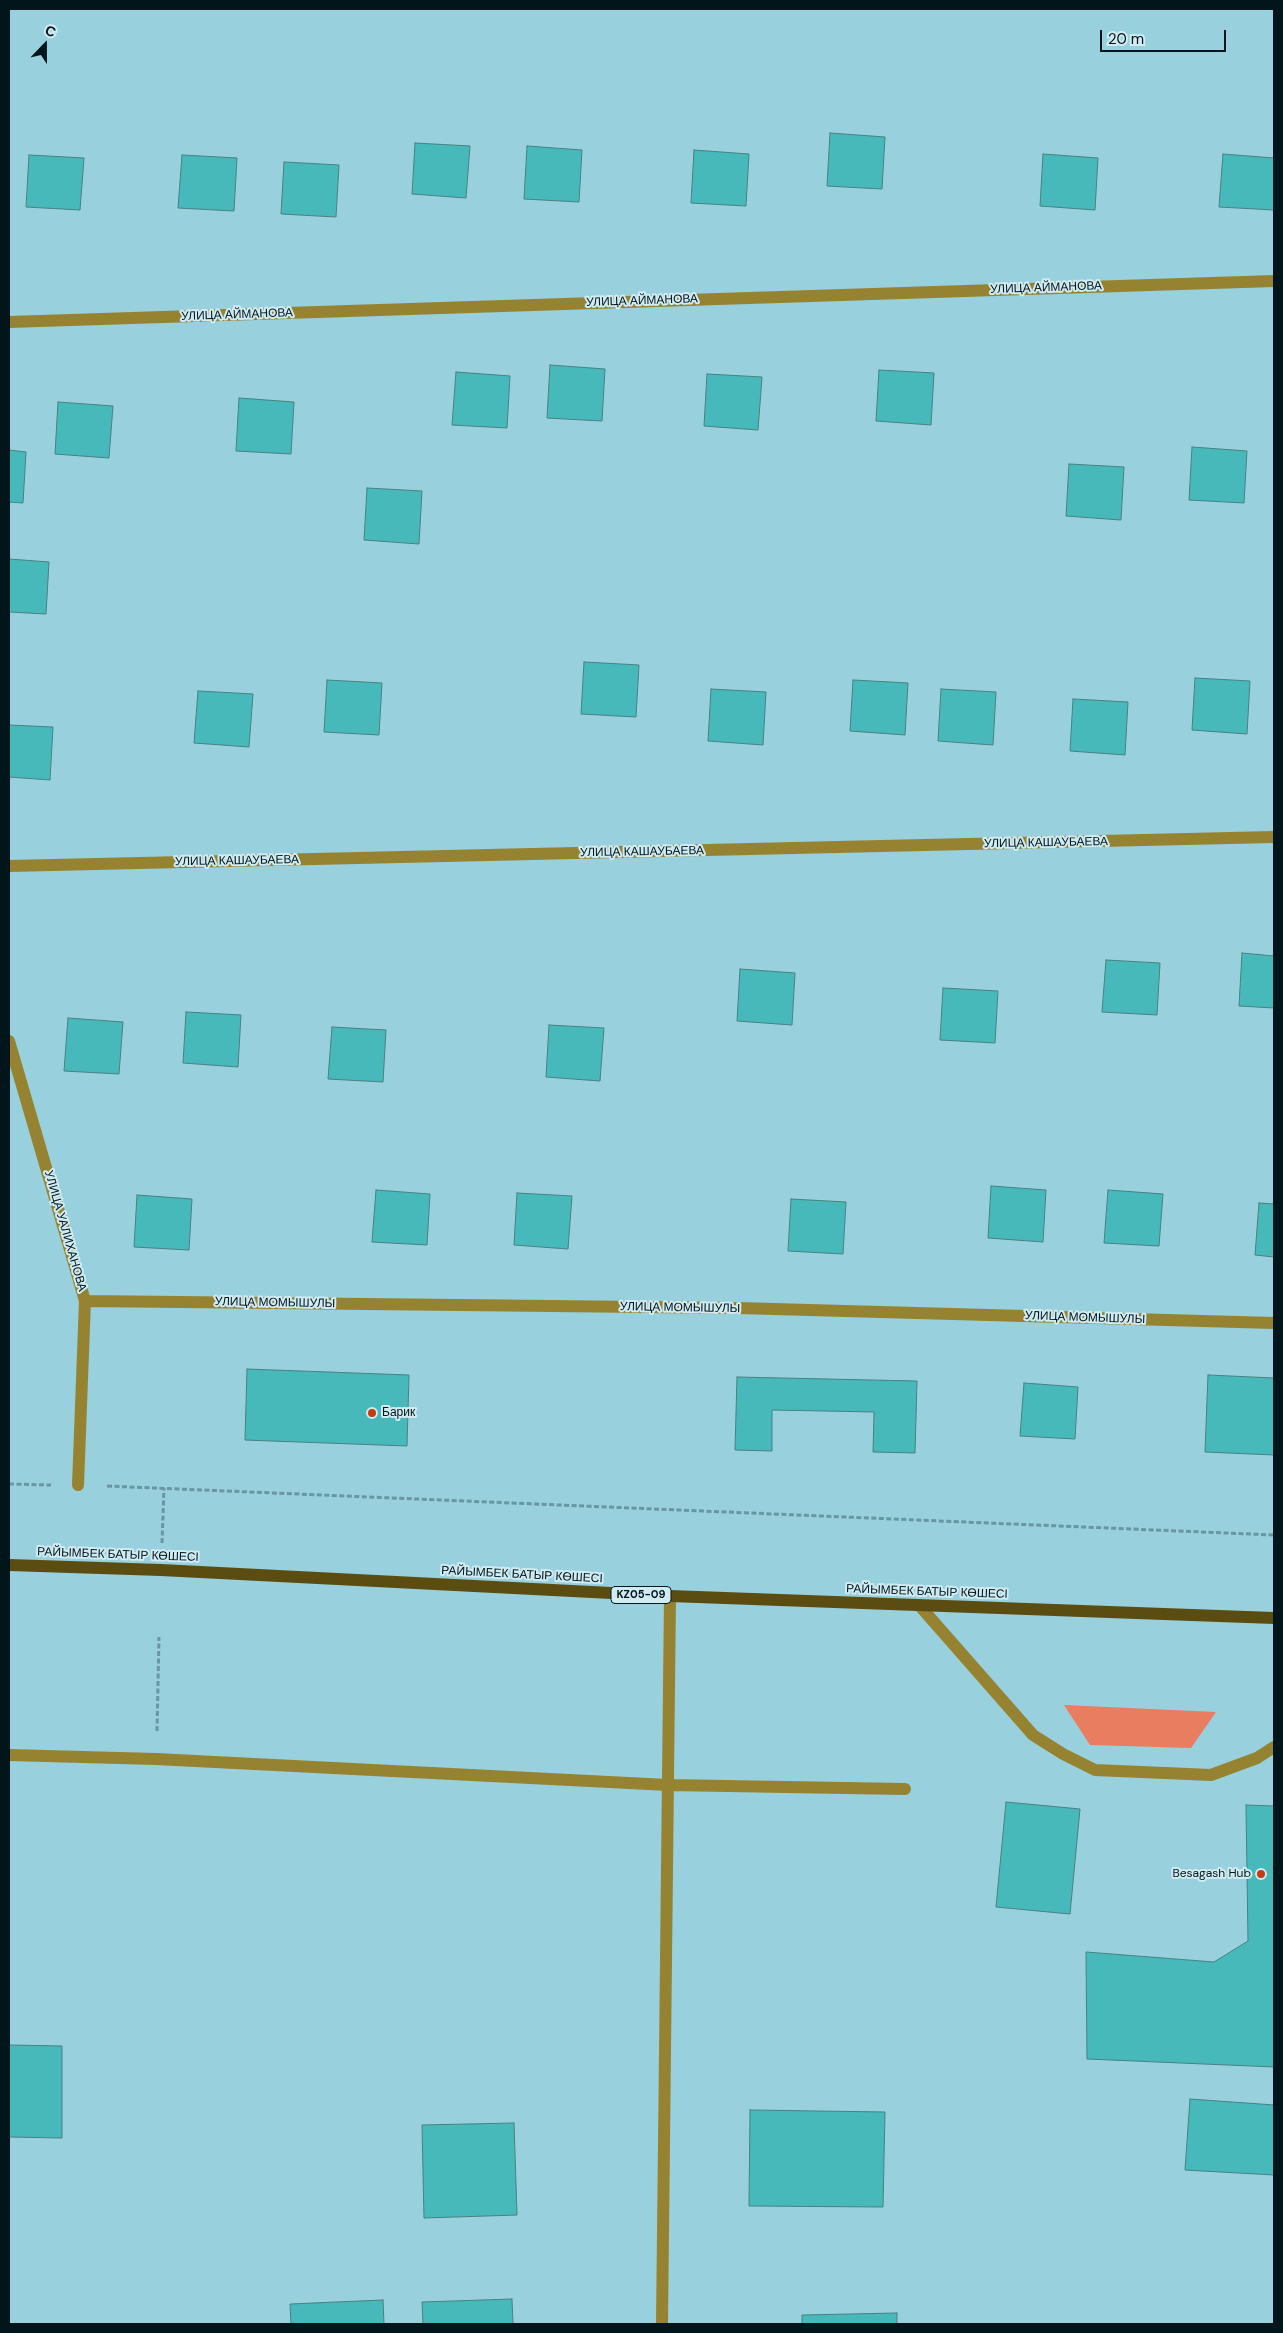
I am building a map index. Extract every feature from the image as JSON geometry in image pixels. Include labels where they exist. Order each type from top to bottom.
[{"type":"main road","name":"РАЙЫМБЕК БАТЫР КӨШЕСІ","points":[[9,1565],[160,1570],[670,1596],[1274,1618]]},
{"type":"street","name":"УЛИЦА АЙМАНОВА","points":[[9,322],[1274,281]]},
{"type":"street","name":"УЛИЦА КАШАУБАЕВА","points":[[9,866],[1274,837]]},
{"type":"street","name":"УЛИЦА УАЛИХАНОВА","points":[[9,1040],[85,1301],[78,1486]]},
{"type":"street","name":"УЛИЦА МОМЫШУЛЫ","points":[[85,1301],[738,1308],[1274,1323]]},
{"type":"street","points":[[662,2324],[670,1596]]},
{"type":"street","points":[[919,1605],[1033,1735],[1096,1770],[1211,1775],[1258,1758],[1274,1747]]},
{"type":"street","points":[[9,1755],[156,1759],[668,1784],[905,1788]]},
{"type":"path","points":[[9,1484],[164,1488],[1274,1535]]},
{"type":"path","points":[[162,1544],[164,1488]]},
{"type":"path","points":[[156,1759],[158,1637]]},
{"type":"shaded area","points":[[1064,1705],[1216,1712],[1191,1748],[1090,1745]]},
{"type":"building","points":[[830,133],[885,137],[882,189],[827,186]]},
{"type":"building","points":[[415,143],[470,146],[466,198],[412,194]]},
{"type":"building","points":[[527,146],[582,150],[579,202],[524,199]]},
{"type":"building","points":[[694,150],[749,154],[746,206],[691,203]]},
{"type":"building","points":[[1043,154],[1098,158],[1095,210],[1040,206]]},
{"type":"building","points":[[1223,154],[1274,158],[1274,210],[1219,207]]},
{"type":"building","points":[[29,155],[84,158],[80,210],[26,207]]},
{"type":"building","points":[[182,155],[237,158],[234,211],[178,208]]},
{"type":"building","points":[[284,162],[339,165],[336,217],[281,214]]},
{"type":"building","points":[[550,365],[605,369],[602,421],[547,418]]},
{"type":"building","points":[[879,370],[934,373],[931,425],[876,421]]},
{"type":"building","points":[[456,372],[510,376],[507,428],[452,425]]},
{"type":"building","points":[[707,374],[762,377],[758,430],[704,426]]},
{"type":"building","points":[[239,398],[294,402],[291,454],[236,451]]},
{"type":"building","points":[[58,402],[113,406],[109,458],[55,454]]},
{"type":"building","points":[[1192,447],[1247,451],[1244,503],[1189,500]]},
{"type":"building","points":[[9,450],[26,452],[23,503],[9,502]]},
{"type":"building","points":[[1069,464],[1124,467],[1121,520],[1066,516]]},
{"type":"building","points":[[367,488],[422,491],[419,544],[364,540]]},
{"type":"building","points":[[9,559],[49,562],[46,614],[9,612]]},
{"type":"building","points":[[584,662],[639,665],[636,717],[581,714]]},
{"type":"building","points":[[1195,678],[1250,681],[1247,734],[1192,730]]},
{"type":"building","points":[[327,680],[382,683],[379,735],[324,732]]},
{"type":"building","points":[[853,680],[908,683],[905,735],[850,731]]},
{"type":"building","points":[[711,689],[766,692],[763,745],[708,741]]},
{"type":"building","points":[[941,689],[996,692],[993,745],[938,741]]},
{"type":"building","points":[[198,691],[253,694],[249,747],[194,743]]},
{"type":"building","points":[[1073,699],[1128,702],[1125,755],[1070,751]]},
{"type":"building","points":[[9,725],[53,727],[50,780],[9,777]]},
{"type":"building","points":[[1242,953],[1274,956],[1274,1008],[1239,1006]]},
{"type":"building","points":[[1106,960],[1160,963],[1157,1015],[1102,1012]]},
{"type":"building","points":[[740,969],[795,973],[792,1025],[737,1021]]},
{"type":"building","points":[[943,988],[998,991],[995,1043],[940,1040]]},
{"type":"building","points":[[186,1012],[241,1015],[238,1067],[183,1063]]},
{"type":"building","points":[[68,1018],[123,1022],[119,1074],[64,1071]]},
{"type":"building","points":[[549,1025],[604,1028],[600,1081],[546,1077]]},
{"type":"building","points":[[332,1027],[386,1030],[383,1082],[328,1079]]},
{"type":"building","points":[[991,1186],[1046,1190],[1043,1242],[988,1238]]},
{"type":"building","points":[[376,1190],[430,1194],[427,1245],[372,1242]]},
{"type":"building","points":[[1108,1190],[1163,1194],[1159,1246],[1104,1243]]},
{"type":"building","points":[[517,1193],[572,1196],[568,1249],[514,1245]]},
{"type":"building","points":[[137,1195],[192,1199],[189,1250],[134,1247]]},
{"type":"building","points":[[791,1199],[846,1202],[843,1254],[788,1251]]},
{"type":"building","points":[[1259,1203],[1274,1204],[1274,1257],[1255,1255]]},
{"type":"building","points":[[247,1369],[409,1375],[407,1446],[245,1440]]},
{"type":"building","points":[[1208,1375],[1274,1378],[1274,1455],[1205,1452]]},
{"type":"building","points":[[737,1377],[917,1381],[915,1453],[873,1452],[874,1412],[772,1410],[772,1451],[735,1450]]},
{"type":"building","points":[[1024,1383],[1078,1387],[1075,1439],[1020,1436]]},
{"type":"building","points":[[1006,1802],[1080,1809],[1070,1914],[996,1907]]},
{"type":"building","name":"Besagash Hub","points":[[1246,1805],[1274,1806],[1274,2067],[1087,2059],[1086,1952],[1214,1962],[1248,1941]]},
{"type":"building","points":[[9,2045],[62,2046],[62,2138],[9,2137]]},
{"type":"building","points":[[1190,2099],[1274,2105],[1274,2175],[1185,2170]]},
{"type":"building","points":[[750,2110],[885,2112],[883,2207],[749,2206]]},
{"type":"building","points":[[514,2123],[517,2215],[424,2218],[422,2125]]},
{"type":"building","points":[[512,2299],[513,2324],[423,2324],[422,2302]]},
{"type":"building","points":[[383,2300],[384,2324],[291,2324],[290,2304]]},
{"type":"building","points":[[897,2313],[897,2324],[802,2324],[802,2315]]},
{"type":"place","name":"Барик","points":[[372,1413]]},
{"type":"place","name":"Besagash Hub","points":[[1261,1874]]}]
